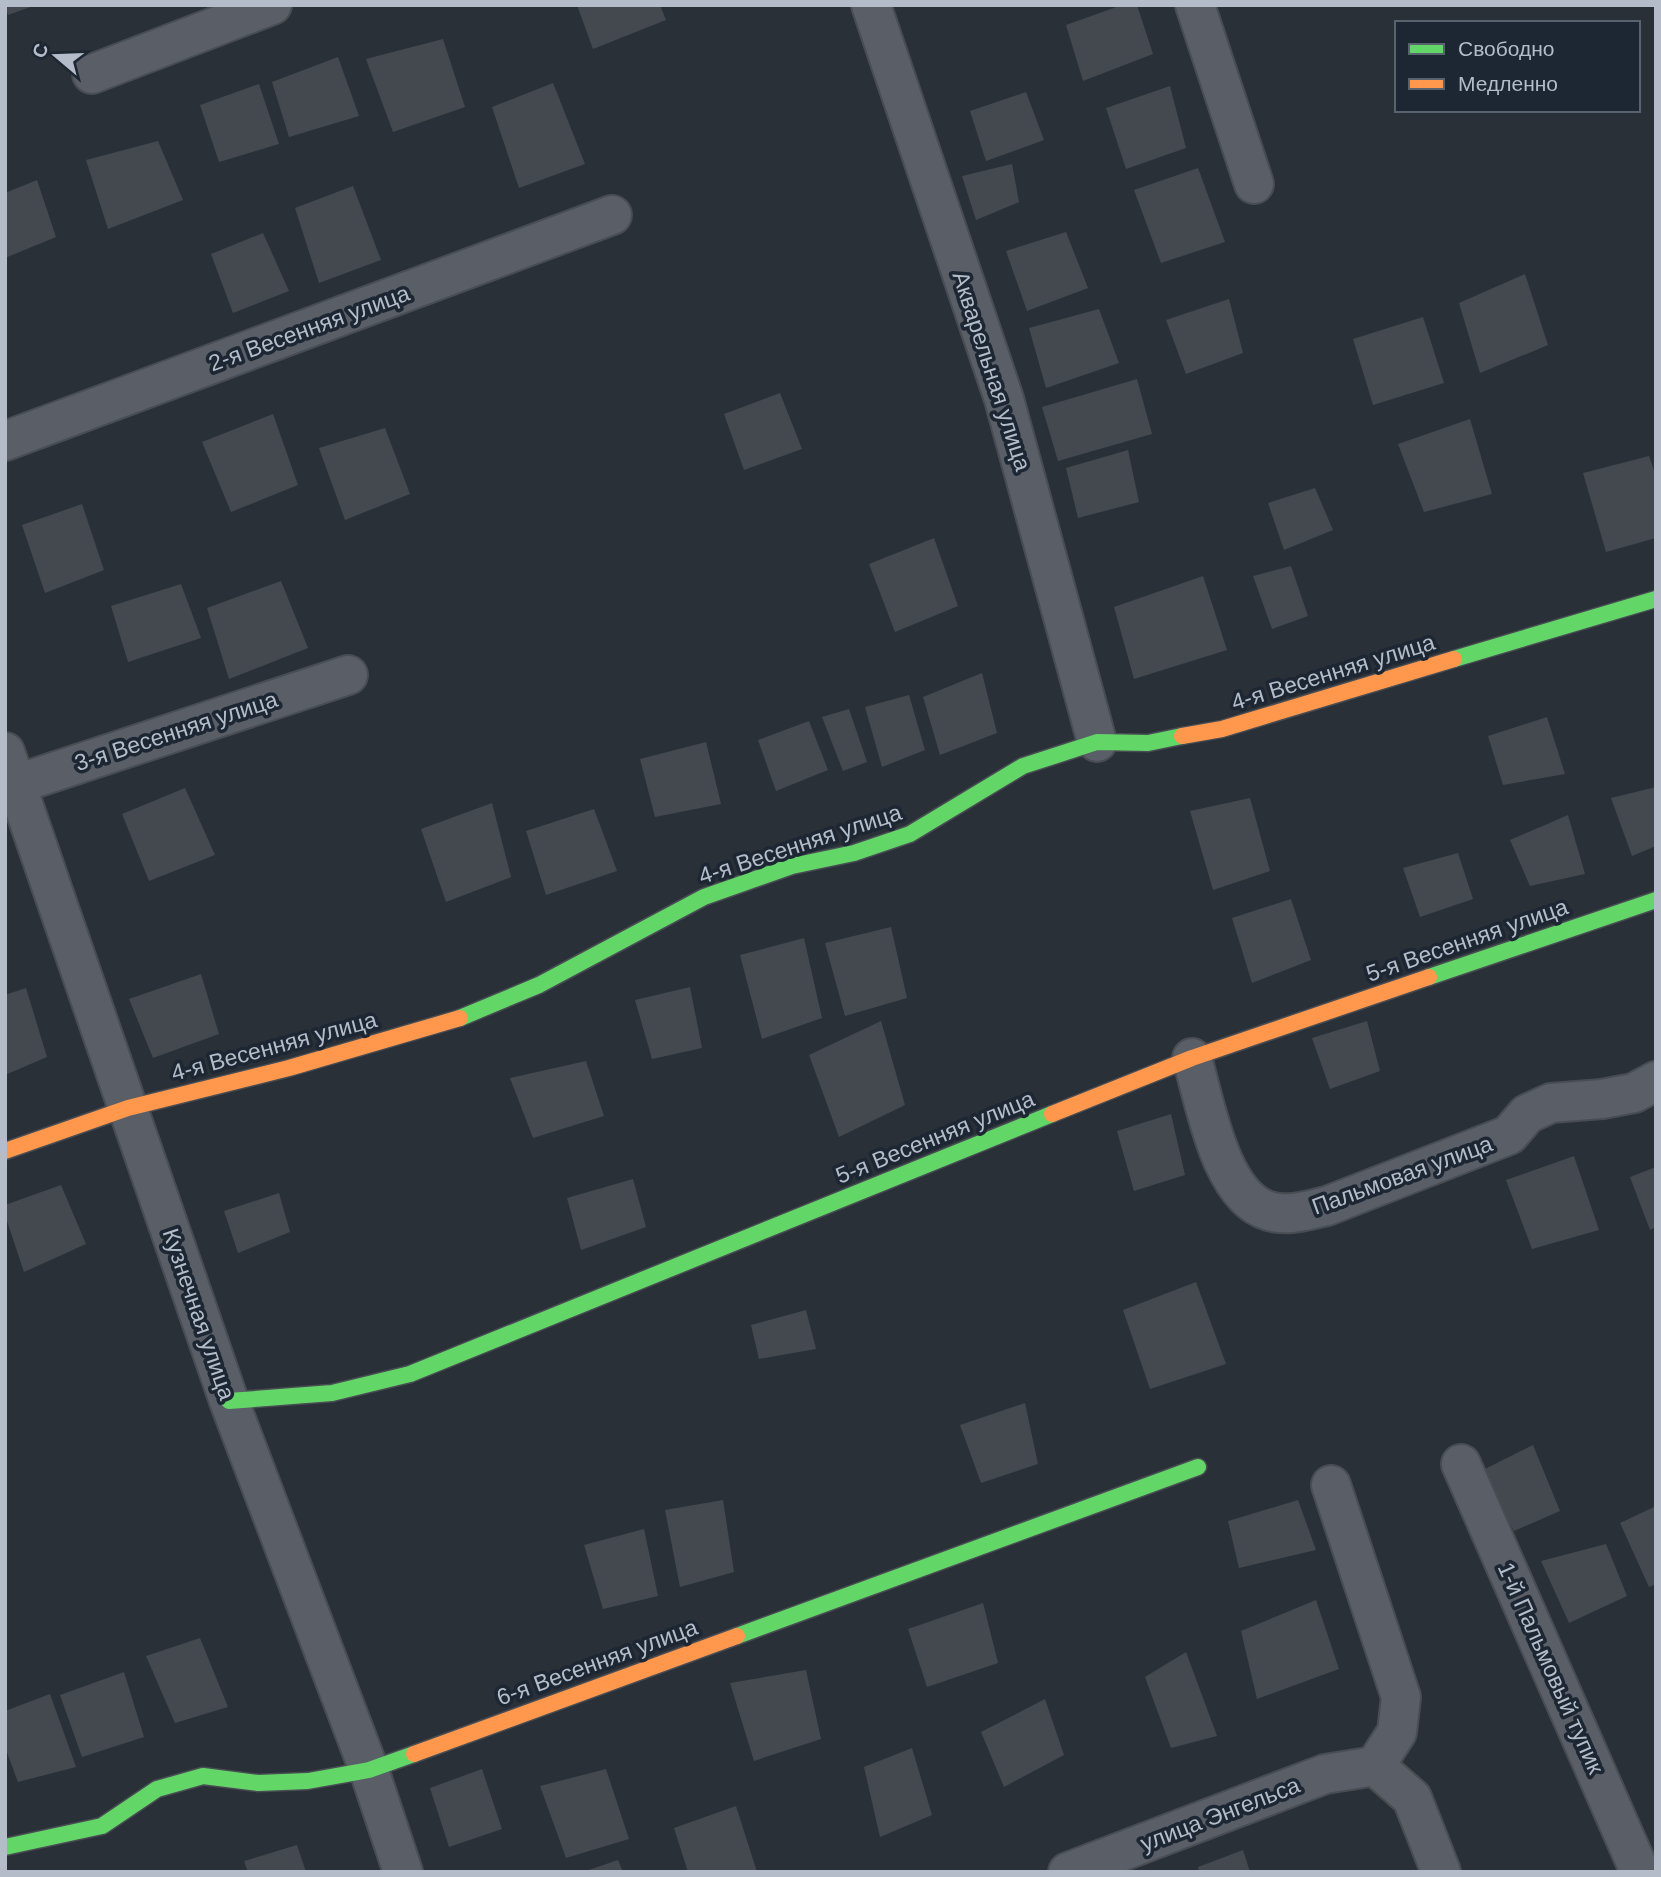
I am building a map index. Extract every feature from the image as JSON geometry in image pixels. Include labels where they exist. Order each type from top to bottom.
[{"type":"street","points":[[92,74],[272,5]]},
{"type":"street","name":"Акварельная улица","points":[[871,5],[1004,399],[1097,742]]},
{"type":"street","points":[[1195,5],[1254,184]]},
{"type":"street","name":"2-я Весенняя улица","points":[[5,441],[612,215]]},
{"type":"street","name":"4-я Весенняя улица","points":[[5,1151],[128,1108],[289,1068],[471,1014],[539,985],[704,897],[792,866],[854,852],[910,834],[1023,766],[1097,742],[1148,743],[1222,729],[1656,599]]},
{"type":"street","name":"3-я Весенняя улица","points":[[9,775],[348,675]]},
{"type":"street","name":"Кузнечная улица","points":[[9,775],[229,1401],[369,1770],[403,1872]]},
{"type":"street","name":"5-я Весенняя улица","points":[[229,1401],[332,1393],[410,1374],[1192,1058],[1656,900]]},
{"type":"street","name":"Пальмовая улица","points":[[1192,1058],[1227,1170],[1240,1194],[1268,1211],[1299,1213],[1327,1206],[1509,1135],[1527,1114],[1551,1103],[1602,1100],[1634,1093],[1656,1082]]},
{"type":"street","name":"1-й Пальмовый тупик","points":[[1461,1464],[1640,1872]]},
{"type":"street","name":"6-я Весенняя улица","points":[[5,1847],[102,1826],[157,1789],[203,1776],[258,1783],[308,1781],[369,1770],[1198,1467]]},
{"type":"street","points":[[1331,1486],[1401,1697],[1397,1732],[1375,1766],[1412,1798],[1441,1872]]},
{"type":"street","name":"улица Энгельса","points":[[1068,1872],[1325,1774],[1375,1766]]},
{"type":"building","points":[[5,5],[33,5],[33,6],[8,15]]},
{"type":"building","points":[[577,5],[660,5],[666,20],[593,49]]},
{"type":"building","points":[[1122,5],[1137,5],[1153,54],[1083,81],[1066,25]]},
{"type":"building","points":[[443,39],[465,107],[393,132],[366,59]]},
{"type":"building","points":[[338,57],[359,116],[289,137],[272,82]]},
{"type":"building","points":[[553,83],[585,164],[519,188],[492,107]]},
{"type":"building","points":[[259,84],[279,144],[219,162],[200,105]]},
{"type":"building","points":[[1170,86],[1186,148],[1126,169],[1106,108]]},
{"type":"building","points":[[1026,92],[1044,140],[986,161],[970,111]]},
{"type":"building","points":[[158,141],[183,200],[108,229],[86,160]]},
{"type":"building","points":[[1012,164],[1019,202],[976,220],[962,176]]},
{"type":"building","points":[[1198,168],[1225,242],[1161,263],[1134,190]]},
{"type":"building","points":[[37,180],[56,237],[5,258],[5,193]]},
{"type":"building","points":[[353,186],[381,260],[319,283],[295,208]]},
{"type":"building","points":[[1066,232],[1088,288],[1027,311],[1006,251]]},
{"type":"building","points":[[263,233],[289,291],[233,313],[211,254]]},
{"type":"building","points":[[1525,274],[1548,345],[1480,373],[1459,303]]},
{"type":"building","points":[[1229,299],[1243,353],[1186,374],[1166,320]]},
{"type":"building","points":[[1099,309],[1119,363],[1046,388],[1029,328]]},
{"type":"building","points":[[1423,317],[1444,383],[1373,405],[1353,339]]},
{"type":"building","points":[[1137,379],[1152,434],[1058,461],[1042,407]]},
{"type":"building","points":[[780,393],[802,449],[744,470],[724,414]]},
{"type":"building","points":[[273,414],[298,485],[231,512],[202,442]]},
{"type":"building","points":[[1470,419],[1492,494],[1424,512],[1398,444]]},
{"type":"building","points":[[385,428],[410,494],[345,520],[319,448]]},
{"type":"building","points":[[1128,450],[1139,502],[1078,518],[1066,468]]},
{"type":"building","points":[[1649,456],[1656,476],[1656,538],[1606,552],[1583,473]]},
{"type":"building","points":[[1315,488],[1333,530],[1284,550],[1268,503]]},
{"type":"building","points":[[82,504],[104,570],[45,593],[22,525]]},
{"type":"building","points":[[934,538],[958,606],[895,632],[869,564]]},
{"type":"building","points":[[1291,566],[1308,616],[1272,629],[1253,576]]},
{"type":"building","points":[[1203,576],[1227,650],[1134,679],[1114,607]]},
{"type":"building","points":[[281,581],[308,648],[229,679],[207,608]]},
{"type":"building","points":[[181,584],[201,638],[128,662],[111,606]]},
{"type":"building","points":[[982,673],[997,733],[940,755],[923,697]]},
{"type":"building","points":[[909,695],[925,750],[882,767],[865,707]]},
{"type":"building","points":[[849,709],[867,762],[843,771],[822,717]]},
{"type":"building","points":[[1547,717],[1565,774],[1503,785],[1488,736]]},
{"type":"building","points":[[809,721],[828,770],[776,791],[758,740]]},
{"type":"building","points":[[706,742],[721,804],[655,817],[640,759]]},
{"type":"building","points":[[1656,787],[1656,846],[1632,856],[1611,798]]},
{"type":"building","points":[[185,788],[215,855],[149,881],[122,814]]},
{"type":"building","points":[[1250,798],[1270,871],[1213,890],[1190,811]]},
{"type":"building","points":[[492,803],[511,877],[446,902],[421,829]]},
{"type":"building","points":[[594,809],[617,871],[546,895],[526,831]]},
{"type":"building","points":[[1568,815],[1585,874],[1530,886],[1510,840]]},
{"type":"building","points":[[1458,853],[1473,899],[1420,917],[1403,868]]},
{"type":"building","points":[[1291,899],[1311,960],[1252,983],[1232,918]]},
{"type":"building","points":[[891,927],[907,998],[845,1016],[825,943]]},
{"type":"building","points":[[804,938],[822,1018],[762,1039],[740,955]]},
{"type":"building","points":[[201,974],[219,1034],[153,1058],[129,999]]},
{"type":"building","points":[[690,987],[702,1048],[652,1059],[635,1000]]},
{"type":"building","points":[[26,988],[47,1057],[5,1075],[5,995]]},
{"type":"building","points":[[881,1021],[905,1105],[839,1137],[809,1055]]},
{"type":"building","points":[[1367,1021],[1380,1071],[1330,1089],[1312,1038]]},
{"type":"building","points":[[586,1061],[604,1116],[533,1138],[510,1078]]},
{"type":"building","points":[[1171,1114],[1185,1175],[1134,1191],[1117,1131]]},
{"type":"building","points":[[1574,1156],[1599,1230],[1532,1249],[1506,1180]]},
{"type":"building","points":[[1656,1167],[1656,1227],[1650,1230],[1630,1177]]},
{"type":"building","points":[[633,1179],[646,1227],[581,1250],[567,1198]]},
{"type":"building","points":[[61,1185],[86,1244],[24,1272],[5,1215],[5,1205]]},
{"type":"building","points":[[279,1193],[290,1232],[238,1253],[224,1211]]},
{"type":"building","points":[[1196,1282],[1226,1364],[1150,1389],[1123,1310]]},
{"type":"building","points":[[806,1310],[816,1349],[759,1359],[751,1325]]},
{"type":"building","points":[[1025,1403],[1038,1464],[981,1483],[960,1425]]},
{"type":"building","points":[[1533,1445],[1560,1511],[1514,1531],[1481,1471]]},
{"type":"building","points":[[723,1500],[734,1572],[680,1587],[665,1510]]},
{"type":"building","points":[[1298,1500],[1316,1550],[1239,1568],[1228,1521]]},
{"type":"building","points":[[1656,1506],[1656,1584],[1649,1587],[1620,1523]]},
{"type":"building","points":[[644,1529],[658,1596],[603,1609],[584,1545]]},
{"type":"building","points":[[1606,1544],[1627,1596],[1569,1623],[1541,1561]]},
{"type":"building","points":[[1316,1600],[1339,1669],[1257,1699],[1241,1631]]},
{"type":"building","points":[[983,1603],[998,1663],[927,1687],[908,1629]]},
{"type":"building","points":[[200,1638],[228,1707],[175,1723],[146,1656]]},
{"type":"building","points":[[1186,1652],[1217,1736],[1171,1748],[1145,1677]]},
{"type":"building","points":[[806,1670],[821,1739],[754,1761],[730,1683]]},
{"type":"building","points":[[124,1672],[144,1737],[82,1757],[60,1695]]},
{"type":"building","points":[[50,1694],[76,1767],[18,1782],[5,1747],[5,1711]]},
{"type":"building","points":[[1045,1699],[1064,1755],[1004,1787],[981,1732]]},
{"type":"building","points":[[912,1748],[932,1815],[880,1837],[864,1767]]},
{"type":"building","points":[[482,1769],[502,1829],[449,1847],[430,1788]]},
{"type":"building","points":[[606,1769],[629,1839],[566,1858],[540,1786]]},
{"type":"building","points":[[736,1806],[757,1872],[688,1872],[674,1828]]},
{"type":"building","points":[[297,1845],[306,1872],[248,1872],[244,1861]]},
{"type":"building","points":[[1243,1850],[1250,1872],[1199,1872],[1198,1867]]},
{"type":"building","points":[[618,1860],[623,1872],[586,1872],[586,1871]]},
{"type":"traffic: fast","points":[[1454,659],[1656,599]]},
{"type":"traffic: fast","points":[[460,1018],[539,985],[704,897],[792,866],[854,853],[910,834],[1023,766],[1097,742],[1148,743],[1182,736]]},
{"type":"traffic: fast","points":[[1429,977],[1656,900]]},
{"type":"traffic: fast","points":[[229,1401],[332,1393],[410,1374],[1052,1114]]},
{"type":"traffic: fast","points":[[737,1636],[1198,1467]]},
{"type":"traffic: fast","points":[[5,1847],[102,1826],[157,1789],[203,1776],[258,1783],[308,1781],[369,1770],[414,1754]]},
{"type":"traffic: slow","points":[[1182,736],[1222,729],[1454,659]]},
{"type":"traffic: slow","points":[[1052,1114],[1192,1058],[1429,977]]},
{"type":"traffic: slow","points":[[5,1151],[128,1108],[289,1068],[460,1018]]},
{"type":"traffic: slow","points":[[414,1754],[737,1636]]}]
